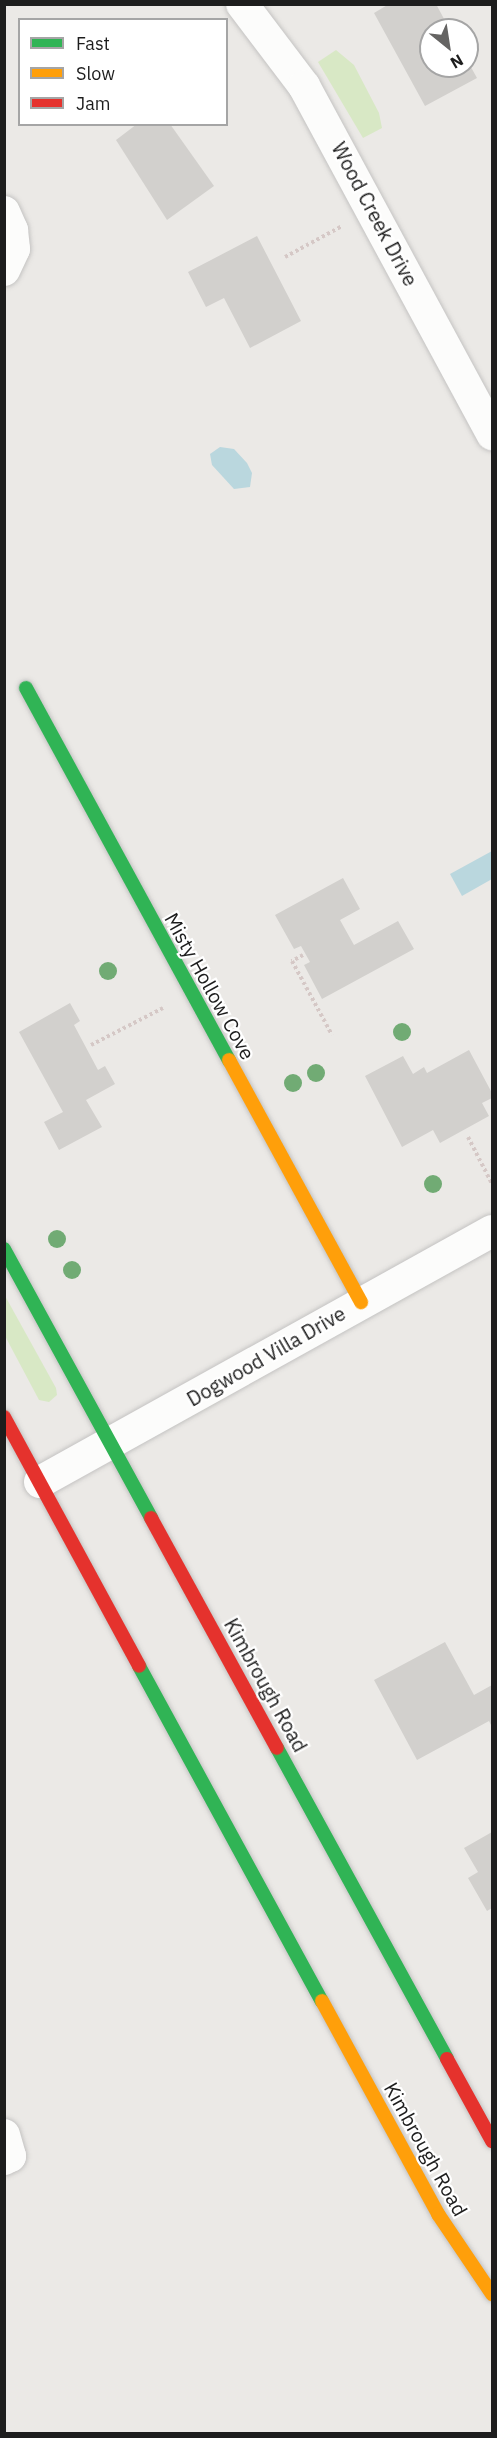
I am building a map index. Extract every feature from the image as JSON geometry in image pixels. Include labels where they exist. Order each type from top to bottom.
[{"type":"street","name":"Wood Creek Drive","points":[[242,4],[295,71],[373,210],[492,434]]},
{"type":"street","points":[[4,212],[12,230],[14,249],[4,270]]},
{"type":"street","name":"Misty Hollow Cove","points":[[26,688],[361,1302]]},
{"type":"street","name":"Dogwood Villa Drive","points":[[40,1482],[492,1231]]},
{"type":"street","name":"Kimbrough Road","points":[[4,1249],[492,2141]]},
{"type":"street","name":"Kimbrough Road","points":[[4,1417],[438,2214],[492,2294]]},
{"type":"path","points":[[285,257],[373,210]]},
{"type":"path","points":[[303,955],[292,961],[332,1035]]},
{"type":"path","points":[[91,1044],[191,993]]},
{"type":"path","points":[[468,1137],[492,1184]]},
{"type":"green space","points":[[336,50],[354,65],[379,113],[382,128],[363,138],[318,62]]},
{"type":"green space","points":[[4,1294],[56,1388],[57,1395],[49,1402],[39,1400],[5,1336]]},
{"type":"water","points":[[220,447],[234,449],[247,463],[252,473],[250,487],[234,489],[212,465],[210,454]]},
{"type":"water","points":[[492,851],[492,879],[462,896],[450,874]]},
{"type":"building","points":[[389,4],[436,4],[444,18],[419,18],[419,78],[477,78],[425,106],[374,13]]},
{"type":"building","points":[[134,126],[171,126],[214,186],[167,220],[116,140]]},
{"type":"building","points":[[257,236],[301,321],[250,348],[224,298],[206,307],[188,272]]},
{"type":"building","points":[[343,878],[360,909],[340,920],[354,945],[398,921],[414,949],[322,999],[304,965],[310,962],[301,946],[294,949],[275,915]]},
{"type":"building","points":[[70,1003],[80,1021],[74,1025],[98,1070],[105,1066],[115,1084],[86,1100],[102,1127],[59,1150],[44,1122],[63,1112],[19,1032]]},
{"type":"building","points":[[469,1050],[492,1093],[492,1098],[482,1103],[489,1116],[440,1143],[433,1130],[402,1147],[365,1076],[403,1056],[413,1074],[424,1067],[427,1073]]},
{"type":"building","points":[[445,1642],[474,1695],[492,1685],[492,1727],[489,1721],[417,1760],[374,1680]]},
{"type":"building","points":[[492,1832],[492,1908],[487,1911],[468,1878],[478,1872],[464,1848]]},
{"type":"traffic: fast","points":[[26,688],[229,1060]]},
{"type":"traffic: fast","points":[[4,1249],[151,1518]]},
{"type":"traffic: fast","points":[[139,1666],[322,2001]]},
{"type":"traffic: fast","points":[[277,1748],[447,2059]]},
{"type":"traffic: slow","points":[[229,1060],[361,1302]]},
{"type":"traffic: slow","points":[[322,2001],[438,2214],[492,2294]]},
{"type":"traffic: jam","points":[[4,1417],[139,1666]]},
{"type":"traffic: jam","points":[[151,1518],[277,1748]]},
{"type":"traffic: jam","points":[[447,2059],[492,2141]]}]
